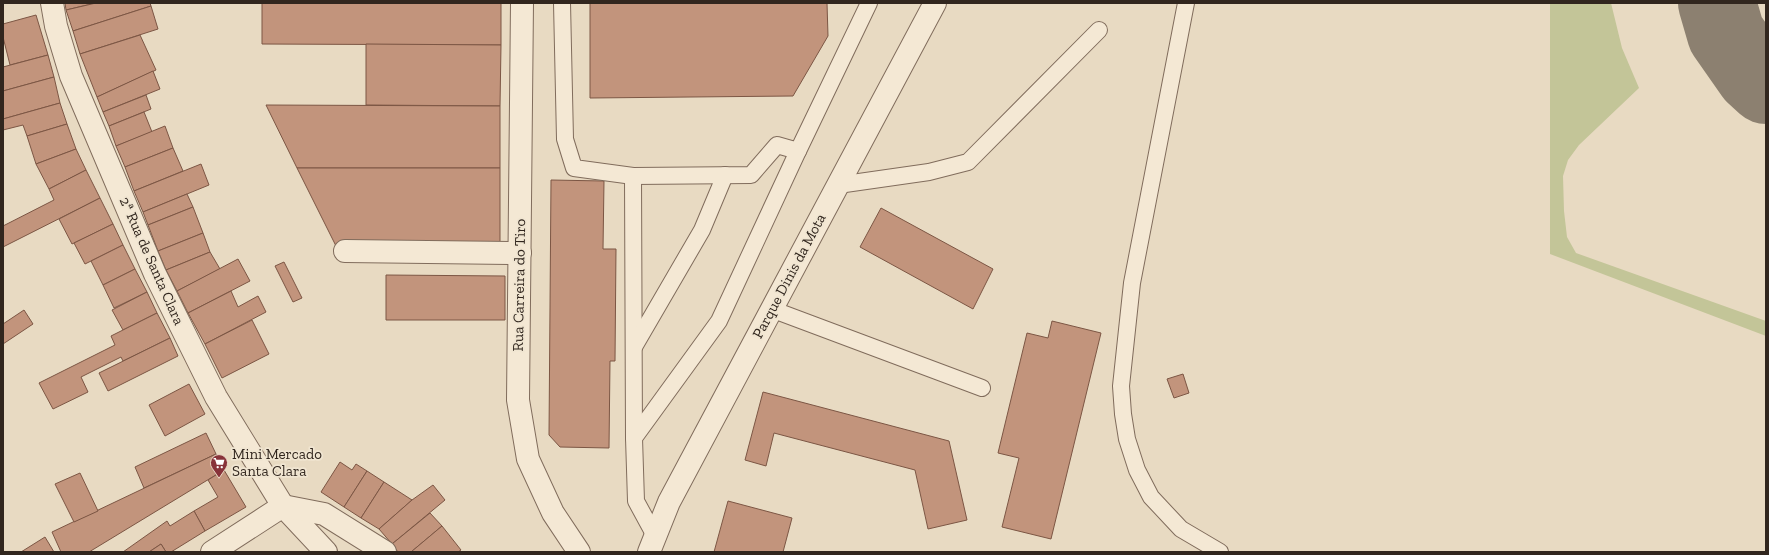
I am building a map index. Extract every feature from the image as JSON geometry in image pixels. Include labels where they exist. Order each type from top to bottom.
[{"type":"street","name":"2ª Rua de Santa Clara","points":[[52,3],[56,26],[70,76],[155,274],[216,397],[283,506],[326,552]]},
{"type":"street","name":"Rua Carreira do Tiro","points":[[522,3],[518,400],[528,460],[553,513],[579,552]]},
{"type":"street","name":"Parque Dinis da Mota","points":[[652,544],[669,502],[934,3]]},
{"type":"street","points":[[345,251],[520,253]]},
{"type":"street","points":[[212,552],[283,506],[324,514],[385,552]]},
{"type":"lane","points":[[562,3],[565,139],[574,168],[633,176],[751,175],[777,145],[798,151]]},
{"type":"lane","points":[[634,438],[719,321],[869,3]]},
{"type":"lane","points":[[1186,3],[1132,283],[1121,386],[1127,440],[1137,470],[1151,497],[1181,530],[1220,552]]},
{"type":"lane","points":[[838,185],[929,172],[968,162],[1098,30]]},
{"type":"lane","points":[[634,348],[702,230],[725,175]]},
{"type":"lane","points":[[633,176],[634,438],[636,501],[652,544]]},
{"type":"lane","points":[[771,309],[982,388]]},
{"type":"green space","points":[[1550,3],[1611,3],[1622,48],[1639,88],[1579,145],[1568,160],[1563,176],[1564,211],[1567,237],[1576,253],[1766,321],[1766,336],[1550,254]]},
{"type":"building","points":[[65,3],[96,3],[66,10]]},
{"type":"building","points":[[96,3],[150,3],[151,6],[73,31],[66,10]]},
{"type":"building","points":[[262,3],[501,3],[501,45],[262,44]]},
{"type":"building","points":[[590,3],[827,3],[828,36],[793,96],[590,98]]},
{"type":"building","points":[[151,6],[158,29],[80,54],[73,31]]},
{"type":"building","points":[[36,15],[48,55],[10,65],[3,37],[3,24]]},
{"type":"building","points":[[140,35],[156,70],[97,97],[80,54]]},
{"type":"building","points":[[366,44],[501,45],[500,106],[366,105]]},
{"type":"building","points":[[48,55],[54,77],[3,91],[3,67]]},
{"type":"building","points":[[153,71],[160,89],[103,112],[97,97]]},
{"type":"building","points":[[54,77],[60,103],[3,119],[3,91]]},
{"type":"building","points":[[146,95],[151,109],[109,126],[103,112]]},
{"type":"building","points":[[60,103],[67,124],[27,136],[23,125],[3,130],[3,119]]},
{"type":"building","points":[[266,105],[500,106],[500,168],[297,168]]},
{"type":"building","points":[[144,112],[152,132],[116,146],[109,126]]},
{"type":"building","points":[[67,124],[76,149],[36,164],[27,136]]},
{"type":"building","points":[[165,126],[173,148],[125,167],[116,146]]},
{"type":"building","points":[[173,148],[183,171],[134,191],[125,167]]},
{"type":"building","points":[[76,149],[86,170],[49,189],[36,164]]},
{"type":"building","points":[[201,164],[209,185],[143,212],[134,191]]},
{"type":"building","points":[[297,168],[500,168],[500,247],[336,246]]},
{"type":"building","points":[[86,170],[100,198],[3,247],[3,226],[54,200],[49,189]]},
{"type":"building","points":[[551,180],[604,181],[603,249],[616,249],[615,361],[610,361],[609,448],[560,447],[549,435]]},
{"type":"building","points":[[187,194],[193,207],[148,225],[143,212]]},
{"type":"building","points":[[100,198],[113,224],[72,244],[59,219]]},
{"type":"building","points":[[193,207],[203,233],[158,251],[148,225]]},
{"type":"building","points":[[881,208],[993,269],[973,309],[860,247]]},
{"type":"building","points":[[113,224],[123,245],[85,264],[74,243]]},
{"type":"building","points":[[203,233],[210,252],[166,270],[158,251]]},
{"type":"building","points":[[123,245],[135,269],[103,285],[91,261]]},
{"type":"building","points":[[210,252],[220,269],[177,291],[166,270]]},
{"type":"building","points":[[238,259],[250,281],[188,313],[177,291]]},
{"type":"building","points":[[284,262],[302,298],[293,302],[275,266]]},
{"type":"building","points":[[135,269],[147,292],[114,308],[103,285]]},
{"type":"building","points":[[386,275],[505,276],[505,320],[386,320]]},
{"type":"building","points":[[231,291],[238,307],[258,296],[266,312],[205,344],[188,313]]},
{"type":"building","points":[[147,292],[157,313],[123,330],[112,310]]},
{"type":"building","points":[[24,310],[33,324],[3,344],[3,324]]},
{"type":"building","points":[[157,313],[170,338],[123,361],[121,357],[81,377],[88,392],[53,409],[39,383],[115,345],[111,336]]},
{"type":"building","points":[[252,320],[269,354],[222,378],[205,344]]},
{"type":"building","points":[[1052,321],[1101,333],[1051,539],[1002,527],[1019,458],[998,453],[1027,333],[1048,338]]},
{"type":"building","points":[[170,338],[178,356],[108,391],[99,373]]},
{"type":"building","points":[[1183,374],[1189,393],[1174,398],[1167,379]]},
{"type":"building","points":[[189,384],[205,414],[165,436],[149,405]]},
{"type":"building","points":[[763,392],[949,441],[967,520],[928,529],[915,470],[774,433],[766,466],[745,460]]},
{"type":"building","points":[[206,433],[216,454],[144,488],[135,467]]},
{"type":"building","points":[[216,454],[224,470],[89,552],[61,552],[52,532]]},
{"type":"building","points":[[340,462],[352,470],[356,464],[367,471],[344,507],[321,492]]},
{"type":"building","points":[[224,470],[246,507],[205,531],[194,511],[218,497],[208,480]]},
{"type":"building","points":[[367,471],[384,482],[361,518],[344,507]]},
{"type":"building","points":[[80,473],[98,511],[74,522],[55,484]]},
{"type":"building","points":[[384,482],[412,500],[379,529],[361,518]]},
{"type":"building","points":[[433,485],[445,500],[392,544],[379,529],[412,500]]},
{"type":"building","points":[[728,501],[792,518],[783,552],[714,552]]},
{"type":"building","points":[[194,511],[205,531],[171,552],[166,552],[161,544],[149,552],[123,552],[167,521],[170,526]]},
{"type":"building","points":[[430,513],[442,526],[411,552],[398,552],[392,544]]},
{"type":"building","points":[[442,526],[461,550],[458,552],[411,552]]},
{"type":"building","points":[[45,537],[54,552],[21,552]]},
{"type":"building","points":[[161,544],[166,552],[149,552]]},
{"type":"taxiway","points":[[1717,3],[1726,34],[1754,74],[1766,85]]},
{"type":"place","name":"Mini Mercado Santa Clara","points":[[219,478]]}]
